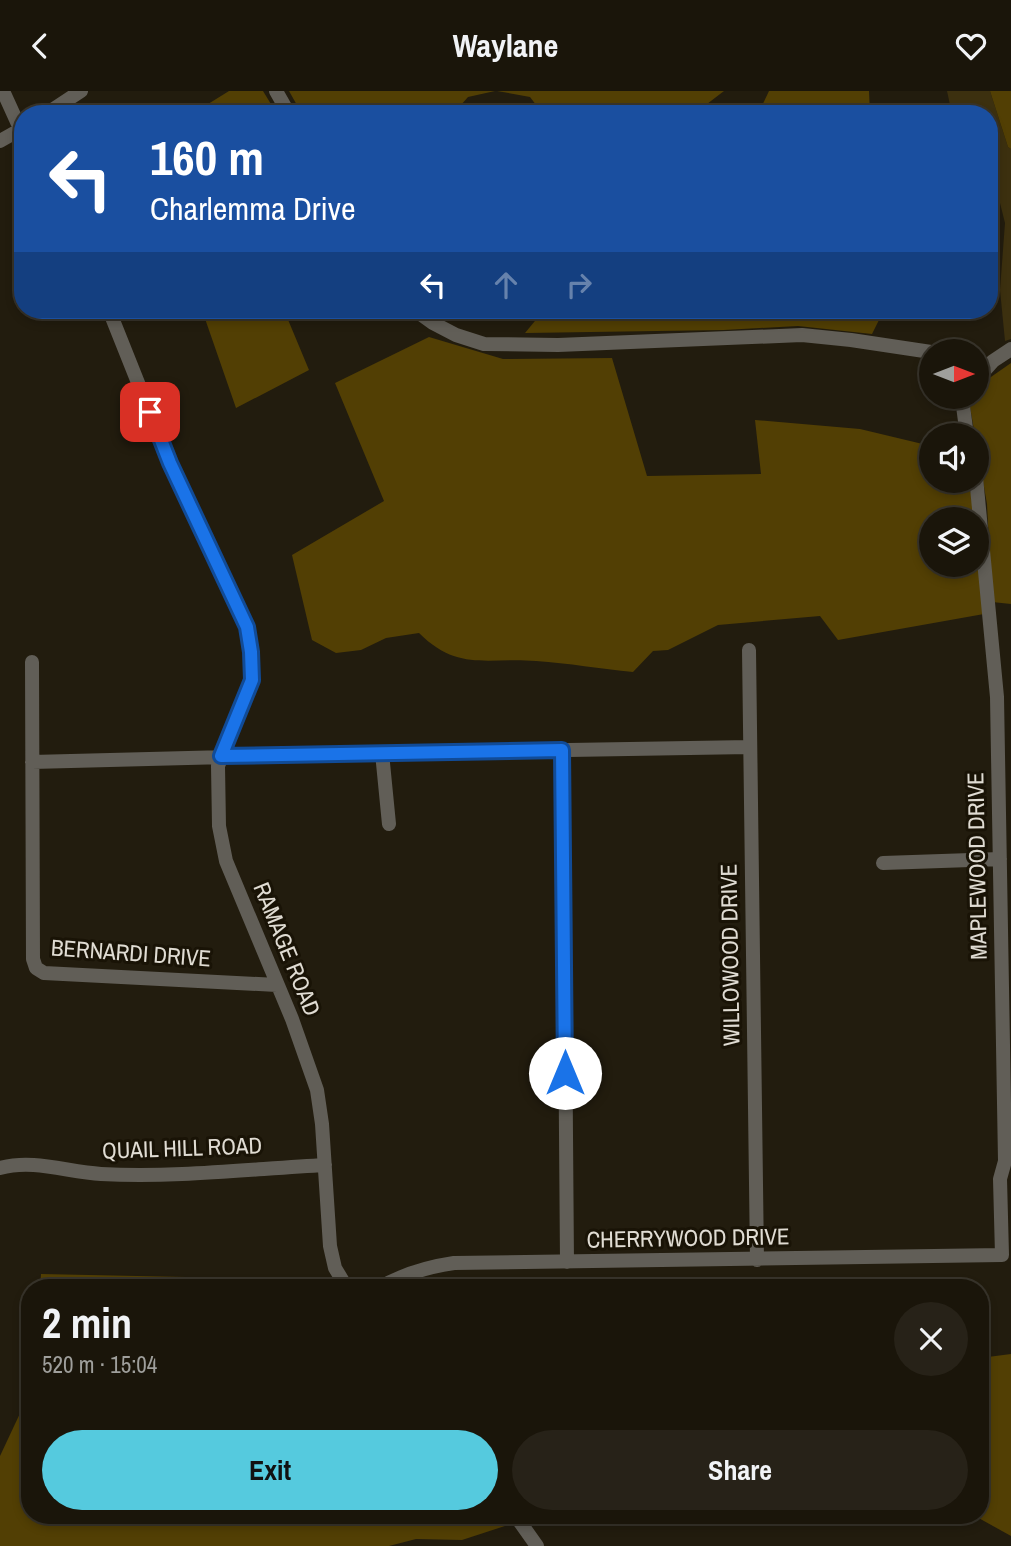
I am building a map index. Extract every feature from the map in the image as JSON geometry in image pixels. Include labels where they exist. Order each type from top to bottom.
[{"type":"street","points":[[3,91],[14,114]]},
{"type":"street","points":[[60,105],[81,91]]},
{"type":"street","name":"RAMAGE ROAD","points":[[113,319],[170,463],[247,627],[252,680],[218,766],[219,825],[226,861],[292,1019],[317,1090],[330,1246],[335,1268],[342,1279]]},
{"type":"street","points":[[429,319],[444,329],[484,344],[558,345],[802,335],[919,350]]},
{"type":"street","points":[[989,365],[1011,349]]},
{"type":"street","points":[[989,361],[993,361]]},
{"type":"street","name":"MAPLEWOOD DRIVE","points":[[978,493],[997,697],[1005,1161],[1000,1179],[1002,1255]]},
{"type":"street","name":"WILLOWOOD DRIVE","points":[[749,650],[757,1260]]},
{"type":"street","name":"BERNARDI DRIVE","points":[[32,662],[33,959],[39,971],[277,985]]},
{"type":"street","points":[[32,762],[750,747]]},
{"type":"street","points":[[562,750],[567,1262]]},
{"type":"street","points":[[382,753],[388,824]]},
{"type":"street","points":[[883,863],[1000,859]]},
{"type":"street","name":"QUAIL HILL ROAD","points":[[0,1168],[24,1164],[98,1174],[155,1175],[325,1165]]},
{"type":"street","name":"CHERRYWOOD DRIVE","points":[[394,1279],[424,1268],[454,1263],[1002,1255]]},
{"type":"street","points":[[521,1524],[537,1546]]},
{"type":"shaded area","points":[[229,91],[263,91],[272,105],[206,105]]},
{"type":"shaded area","points":[[289,91],[495,91],[468,97],[461,105],[297,105]]},
{"type":"shaded area","points":[[497,91],[724,91],[706,105],[536,105],[530,97]]},
{"type":"shaded area","points":[[769,91],[869,91],[870,105],[762,105]]},
{"type":"shaded area","points":[[947,91],[990,91],[994,105],[950,105]]},
{"type":"shaded area","points":[[990,91],[1011,91],[1011,149],[998,116],[998,105],[994,105]]},
{"type":"shaded area","points":[[998,116],[1011,149],[1011,339],[1005,341],[1000,290],[1005,223],[1000,203]]},
{"type":"shaded area","points":[[205,319],[288,319],[309,370],[236,408]]},
{"type":"shaded area","points":[[537,319],[880,319],[872,334],[798,326],[724,330],[525,333]]},
{"type":"shaded area","points":[[429,337],[503,359],[612,358],[647,476],[761,474],[755,420],[860,429],[919,443],[919,493],[971,493],[973,507],[919,507],[919,577],[981,577],[984,614],[838,640],[820,616],[718,625],[668,650],[653,651],[633,672],[548,662],[461,658],[433,645],[419,633],[386,638],[361,650],[336,653],[312,640],[292,555],[384,501],[335,383]]},
{"type":"shaded area","points":[[1011,363],[1011,604],[992,602],[989,507],[985,493],[989,493],[989,423],[973,423],[970,409],[989,409],[989,378]]},
{"type":"shaded area","points":[[41,1274],[187,1279],[41,1279]]},
{"type":"shaded area","points":[[1011,1354],[1011,1536],[989,1524],[989,1357]]},
{"type":"shaded area","points":[[21,1411],[21,1524],[508,1525],[462,1540],[416,1539],[389,1546],[0,1546],[0,1456]]},
{"type":"route","points":[[150,412],[170,463],[247,627],[252,680],[221,756],[562,750],[565,1073]]}]
